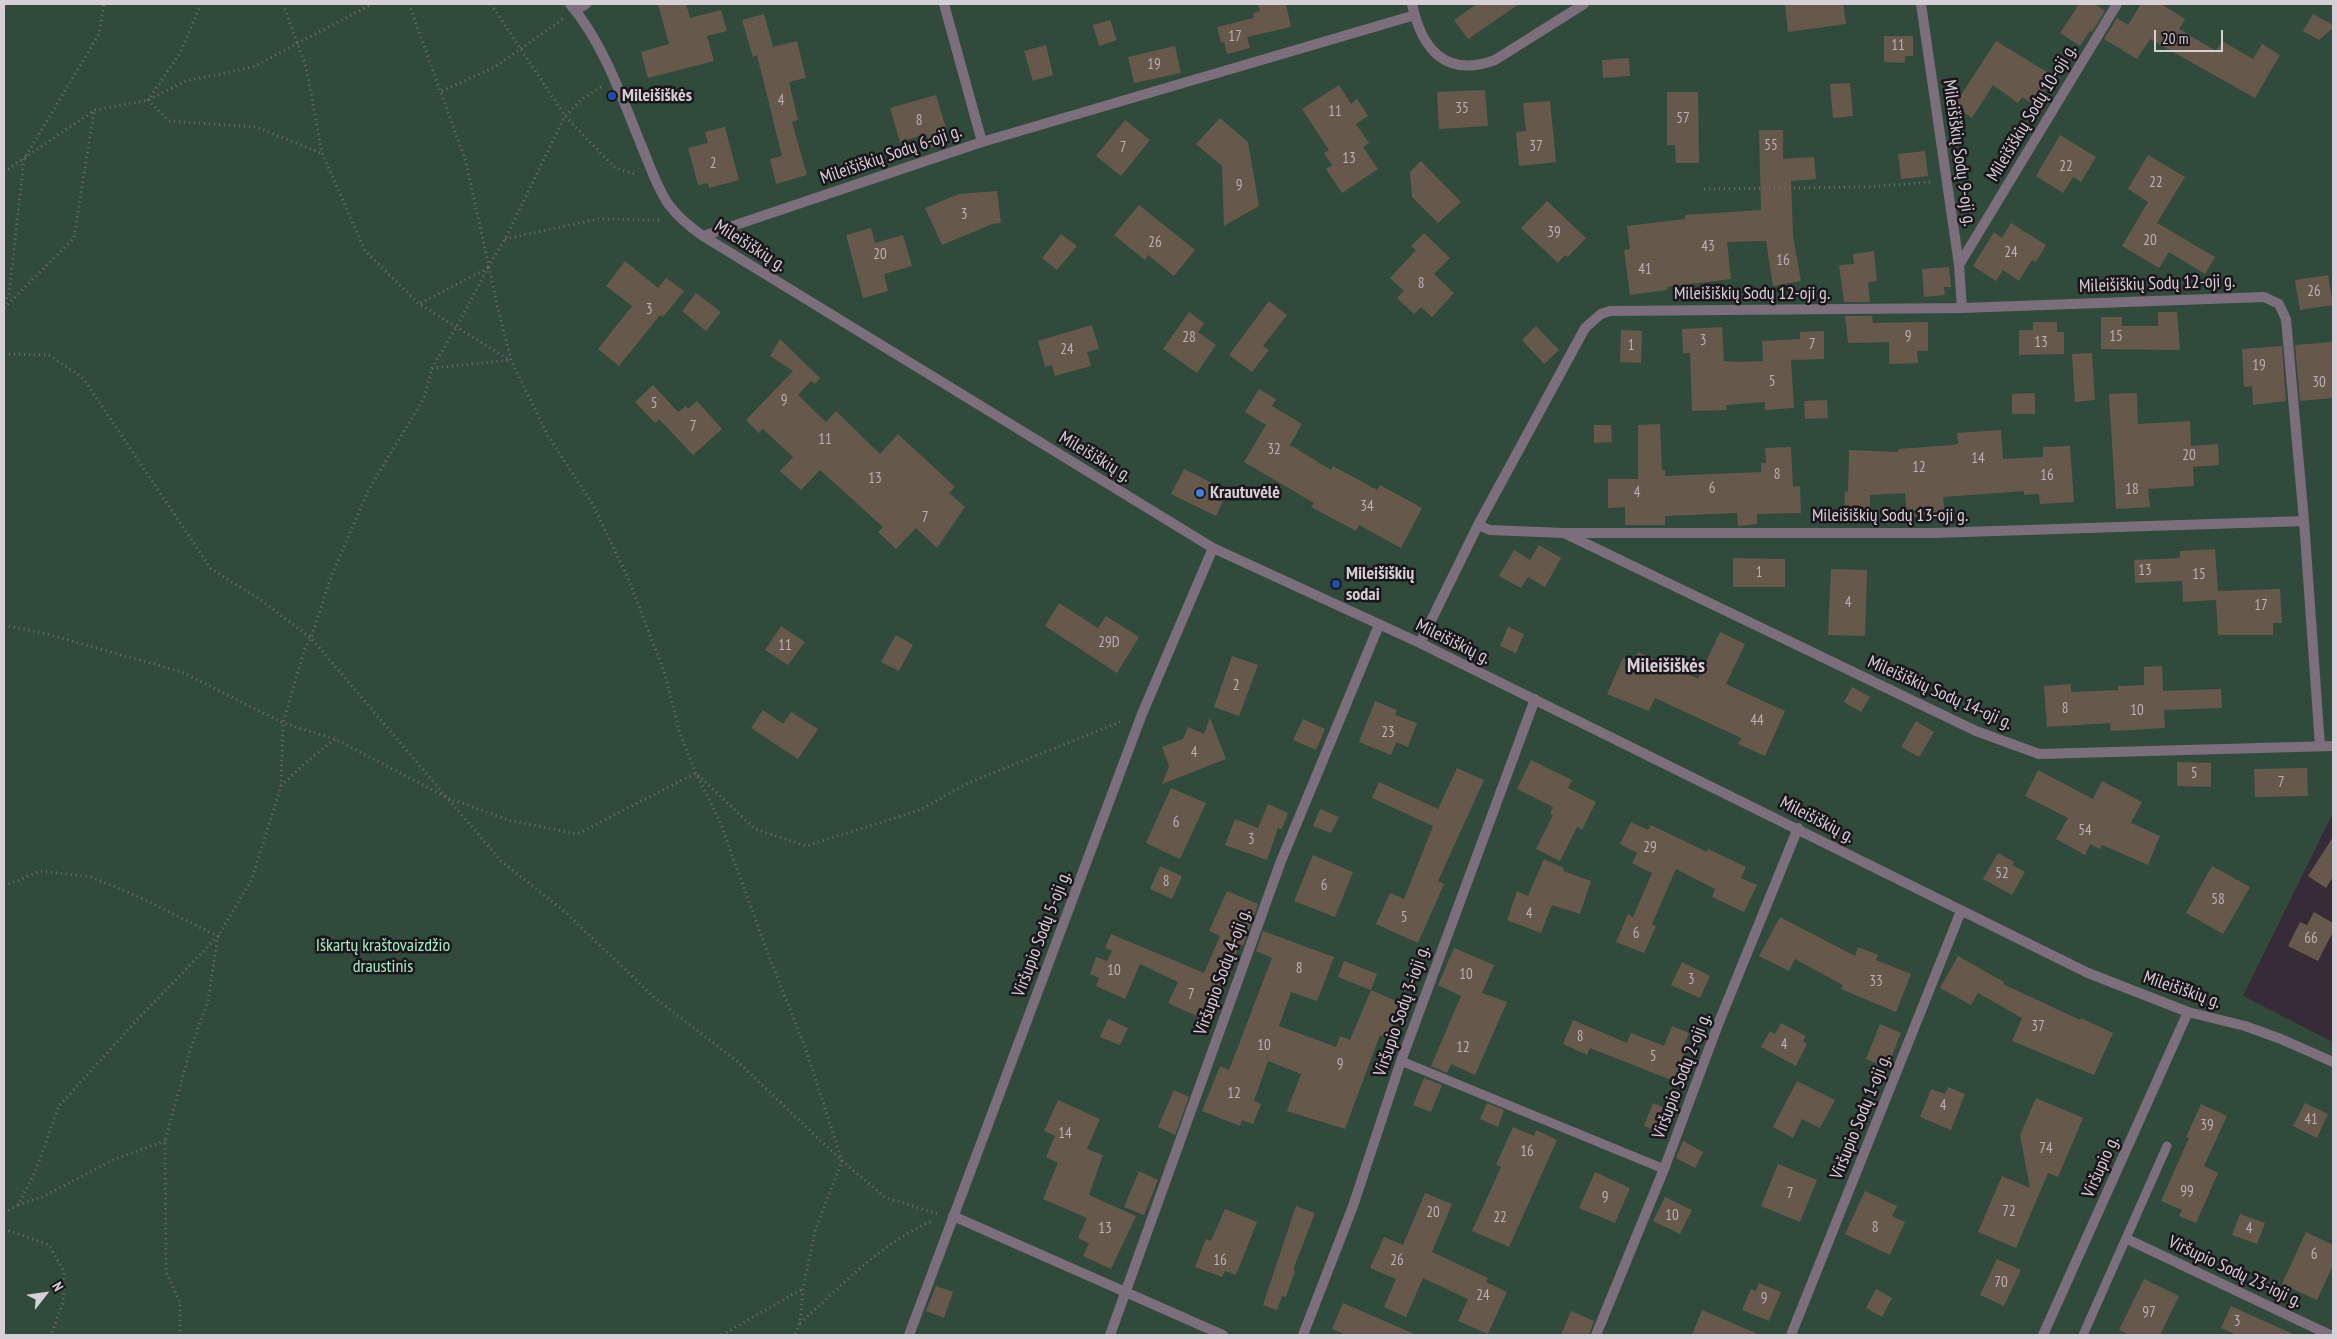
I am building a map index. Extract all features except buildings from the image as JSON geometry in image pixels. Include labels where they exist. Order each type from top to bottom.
[{"type":"street","points":[[572,7],[586,4]]},
{"type":"street","name":"Mileišiškių Sodų 6-oji g.","points":[[703,236],[982,142],[944,4]]},
{"type":"street","points":[[1412,4],[1424,38],[1436,54],[1450,63],[1465,67],[1480,66],[1495,60],[1584,4]]},
{"type":"street","name":"Mileišiškių Sodų 9-oji g.","points":[[1921,4],[1959,265],[1962,308]]},
{"type":"street","name":"Mileišiškių Sodų 10-oji g.","points":[[1959,265],[2117,4]]},
{"type":"street","name":"Mileišiškių g.","points":[[572,7],[614,79],[655,181],[669,204],[682,220],[703,236],[1213,548],[1420,643],[1798,828],[1960,911],[2088,973],[2188,1012],[2246,1026],[2333,1062]]},
{"type":"street","points":[[982,142],[1415,16]]},
{"type":"street","name":"Mileišiškių Sodų 12-oji g.","points":[[1420,643],[1478,525],[1585,328],[1601,314],[1610,311],[1962,308],[2264,297],[2279,304],[2286,319],[2304,520]]},
{"type":"street","points":[[2304,520],[2320,746]]},
{"type":"street","name":"Mileišiškių Sodų 13-oji g.","points":[[1478,525],[1490,530],[1564,533],[1934,533],[2304,520]]},
{"type":"street","name":"Mileišiškių Sodų 14-oji g.","points":[[1564,533],[1976,731],[2039,754],[2333,746]]},
{"type":"street","name":"Viršupio Sodų 5-oji g.","points":[[909,1335],[1142,714],[1213,548]]},
{"type":"street","name":"Viršupio Sodų 4-oji g.","points":[[1110,1335],[1281,861],[1379,625]]},
{"type":"street","name":"Viršupio Sodų 3-ioji g.","points":[[1303,1335],[1353,1206],[1401,1061],[1535,699]]},
{"type":"street","name":"Viršupio Sodų 2-oji g.","points":[[1596,1335],[1664,1169],[1719,1022],[1798,828]]},
{"type":"street","name":"Viršupio Sodų 1-oji g.","points":[[1791,1335],[1960,911]]},
{"type":"street","name":"Viršupio g.","points":[[2043,1335],[2188,1012]]},
{"type":"street","points":[[953,1216],[1223,1335]]},
{"type":"street","name":"Viršupio Sodų 23-ioji g.","points":[[2127,1239],[2330,1335]]},
{"type":"lane","points":[[1401,1061],[1664,1169]]},
{"type":"lane","points":[[2083,1335],[2167,1146]]},
{"type":"path","points":[[4,303],[9,294],[24,159],[99,34],[104,4]]},
{"type":"path","points":[[148,100],[180,53],[201,4]]},
{"type":"path","points":[[283,4],[306,67],[322,153],[365,251],[419,304],[511,360]]},
{"type":"path","points":[[4,172],[94,110],[148,100],[186,81],[253,67],[372,4]]},
{"type":"path","points":[[409,4],[466,162],[488,268],[511,360],[548,436],[592,503],[628,578],[665,674],[680,734],[696,773],[720,822],[768,954],[806,1047],[842,1161],[815,1231],[802,1289],[800,1323],[795,1335]]},
{"type":"path","points":[[491,4],[522,48],[565,116],[614,168],[655,181]]},
{"type":"path","points":[[442,92],[495,67],[522,48],[572,7]]},
{"type":"path","points":[[18,1205],[35,1172],[59,1106],[136,1021],[218,936],[251,880],[281,787],[283,723],[305,648],[311,638],[331,577],[368,491],[424,398],[432,368],[505,239],[565,116],[581,100],[614,79]]},
{"type":"path","points":[[148,100],[169,121],[256,128],[322,153]]},
{"type":"path","points":[[4,308],[74,238],[94,110]]},
{"type":"path","points":[[1704,189],[1866,187],[1947,181]]},
{"type":"path","points":[[505,239],[598,219],[682,220]]},
{"type":"path","points":[[419,304],[488,268]]},
{"type":"path","points":[[4,354],[48,355],[83,378],[211,569],[258,598],[311,638],[501,861],[564,911],[655,998],[737,1061],[842,1161],[884,1197],[944,1216],[916,1228],[883,1249],[800,1323]]},
{"type":"path","points":[[432,368],[511,360]]},
{"type":"path","points":[[4,625],[43,633],[182,672],[283,723],[335,739],[448,798],[508,820],[577,834],[696,773]]},
{"type":"path","points":[[696,773],[755,830],[806,846],[920,810],[968,783],[1142,714]]},
{"type":"path","points":[[281,787],[305,762],[335,739]]},
{"type":"path","points":[[4,886],[40,871],[91,877],[139,897],[218,936]]},
{"type":"path","points":[[180,1335],[180,1302],[166,1272],[165,1141],[191,1047],[208,1001],[218,936]]},
{"type":"path","points":[[4,1213],[18,1205],[42,1197],[116,1159],[165,1141]]},
{"type":"path","points":[[4,1229],[49,1245],[64,1272],[64,1302],[51,1335]]},
{"type":"path","points":[[722,1335],[802,1289]]},
{"type":"green space","name":"Iškartų kraštovaizdžio draustinis","points":[[4,4],[2333,4],[2333,813],[2243,996],[2333,1042],[2333,1335],[4,1335]]},
{"type":"place","name":"Mileišiškės","points":[[612,96]]},
{"type":"place","name":"Krautuvėlė","points":[[1200,493]]},
{"type":"place","name":"Mileišiškių sodai","points":[[1336,584]]},
{"type":"district","name":"Mileišiškės","points":[[1666,666]]}]
